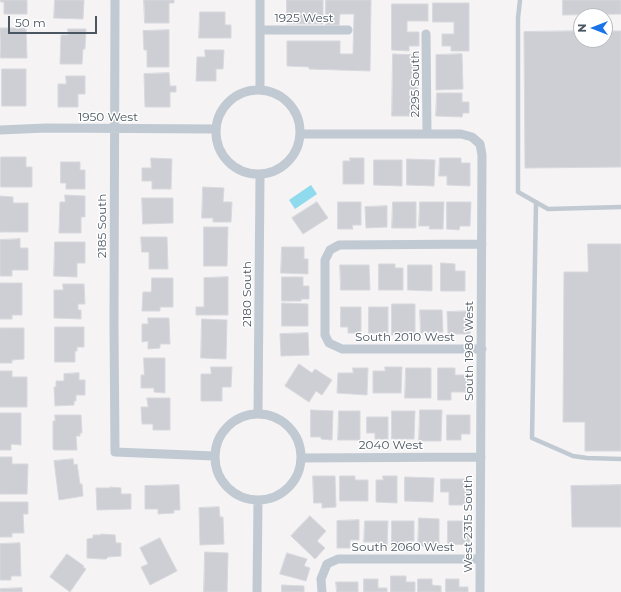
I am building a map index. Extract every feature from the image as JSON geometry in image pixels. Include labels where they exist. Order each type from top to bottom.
[{"type":"street","name":"2185 South","points":[[115,0],[115,452],[214,456]]},
{"type":"street","points":[[260,0],[260,89]]},
{"type":"street","name":"1925 West","points":[[260,30],[348,30]]},
{"type":"street","name":"2295 South","points":[[426,34],[427,134]]},
{"type":"street","points":[[260,89],[277,93],[290,103],[299,117],[301,134],[298,149],[288,162],[275,171],[260,175],[246,173],[233,166],[223,156],[217,143],[216,129],[220,113],[230,100],[244,91],[260,89]]},
{"type":"street","name":"1950 West","points":[[0,130],[46,128],[216,129]]},
{"type":"street","points":[[301,134],[427,134]]},
{"type":"street","name":"South 1980 West","points":[[427,134],[467,135],[478,141],[482,155],[481,457]]},
{"type":"street","name":"2180 South","points":[[258,413],[260,175]]},
{"type":"street","name":"South 2010 West","points":[[482,244],[339,245],[330,250],[325,260],[325,335],[329,343],[342,349],[482,349]]},
{"type":"street","points":[[258,413],[274,417],[288,426],[298,441],[301,458],[298,474],[288,488],[274,497],[258,500],[241,497],[227,488],[218,474],[214,456],[217,440],[227,426],[241,417],[258,413]]},
{"type":"street","name":"2040 West","points":[[301,458],[481,457]]},
{"type":"street","name":"West 2315 South","points":[[480,592],[481,457]]},
{"type":"street","points":[[257,592],[258,500]]},
{"type":"street","name":"South 2060 West","points":[[322,592],[321,579],[327,564],[338,559],[480,559]]},
{"type":"lane","points":[[520,0],[518,18],[518,192],[548,208],[621,207]]},
{"type":"lane","points":[[536,202],[532,438],[573,456],[621,459]]},
{"type":"water","points":[[311,185],[317,194],[295,209],[289,200]]},
{"type":"building","points":[[1,0],[27,0],[27,14],[4,14],[4,2],[1,2]]},
{"type":"building","points":[[55,0],[84,0],[83,19],[54,18]]},
{"type":"building","points":[[144,0],[174,0],[174,3],[169,3],[169,23],[145,23]]},
{"type":"building","points":[[287,0],[323,0],[323,24],[287,24]]},
{"type":"building","points":[[326,0],[371,0],[370,71],[309,69],[309,67],[287,66],[287,41],[340,41],[340,54],[353,54],[354,14],[340,14],[339,25],[326,25]]},
{"type":"building","points":[[563,0],[621,0],[621,14],[613,14],[613,8],[573,8],[573,15],[563,15]]},
{"type":"building","points":[[433,3],[469,3],[469,51],[451,51],[451,46],[442,46],[442,34],[454,34],[454,22],[433,22]]},
{"type":"building","points":[[392,4],[428,4],[428,21],[407,21],[407,32],[419,32],[419,46],[409,46],[409,51],[392,50]]},
{"type":"building","points":[[200,12],[225,12],[225,25],[231,25],[231,38],[199,38]]},
{"type":"building","points":[[0,28],[26,28],[27,58],[1,58]]},
{"type":"building","points":[[68,29],[86,29],[85,49],[83,49],[82,64],[60,64],[61,35],[68,35]]},
{"type":"building","points":[[169,30],[169,67],[147,67],[147,50],[144,50],[143,31]]},
{"type":"building","points":[[573,31],[573,48],[613,48],[613,31],[621,31],[621,167],[525,168],[524,32]]},
{"type":"building","points":[[205,50],[224,50],[223,69],[216,69],[216,81],[196,81],[197,57],[205,57]]},
{"type":"building","points":[[393,54],[418,55],[418,116],[392,116]]},
{"type":"building","points":[[462,54],[463,89],[436,90],[436,55]]},
{"type":"building","points":[[2,69],[26,69],[26,106],[2,106]]},
{"type":"building","points":[[169,73],[170,86],[176,86],[176,92],[170,92],[170,107],[145,107],[144,74]]},
{"type":"building","points":[[66,76],[85,76],[85,94],[78,94],[78,107],[58,107],[58,84],[66,84]]},
{"type":"building","points":[[437,93],[462,93],[462,102],[469,102],[469,113],[463,113],[462,117],[436,116]]},
{"type":"building","points":[[1,157],[26,157],[26,167],[32,167],[32,187],[1,187]]},
{"type":"building","points":[[151,158],[172,159],[171,189],[152,189],[152,181],[142,181],[142,168],[151,168]]},
{"type":"building","points":[[350,158],[364,158],[364,184],[343,184],[343,161],[350,161]]},
{"type":"building","points":[[440,158],[461,158],[461,163],[470,163],[470,186],[447,185],[447,176],[439,176]]},
{"type":"building","points":[[407,159],[435,160],[434,186],[407,185]]},
{"type":"building","points":[[374,160],[402,160],[402,186],[374,185]]},
{"type":"building","points":[[61,162],[80,162],[80,170],[85,170],[85,189],[66,189],[66,183],[61,183]]},
{"type":"building","points":[[203,187],[224,188],[223,202],[232,202],[231,222],[213,222],[213,218],[202,218]]},
{"type":"building","points":[[65,195],[85,196],[85,217],[81,217],[81,233],[59,233],[60,202],[65,202]]},
{"type":"building","points":[[0,196],[13,197],[13,203],[28,203],[28,232],[0,232]]},
{"type":"building","points":[[142,198],[173,198],[173,223],[143,224]]},
{"type":"building","points":[[317,202],[328,218],[303,234],[292,218]]},
{"type":"building","points":[[338,202],[361,202],[361,225],[352,225],[353,229],[338,229]]},
{"type":"building","points":[[393,202],[416,202],[416,228],[392,228]]},
{"type":"building","points":[[420,202],[444,202],[443,229],[429,229],[430,226],[419,226]]},
{"type":"building","points":[[447,202],[471,202],[470,226],[460,226],[459,230],[447,229]]},
{"type":"building","points":[[387,206],[387,227],[366,228],[365,207]]},
{"type":"building","points":[[204,227],[228,227],[227,266],[204,266]]},
{"type":"building","points":[[141,237],[167,237],[168,269],[149,269],[149,252],[142,252]]},
{"type":"building","points":[[20,239],[20,248],[28,248],[28,270],[12,270],[12,276],[0,276],[0,240]]},
{"type":"building","points":[[55,242],[85,242],[85,263],[77,263],[77,277],[54,276]]},
{"type":"building","points":[[588,244],[621,244],[621,451],[585,451],[585,422],[563,422],[564,272],[588,272]]},
{"type":"building","points":[[282,247],[304,247],[304,259],[308,259],[308,274],[281,273]]},
{"type":"building","points":[[441,263],[455,264],[455,271],[465,271],[465,291],[441,291]]},
{"type":"building","points":[[379,264],[395,264],[395,268],[403,268],[403,290],[379,290]]},
{"type":"building","points":[[340,265],[369,265],[370,290],[341,290]]},
{"type":"building","points":[[408,265],[432,265],[432,291],[408,290]]},
{"type":"building","points":[[228,277],[228,315],[196,315],[196,307],[204,307],[204,278]]},
{"type":"building","points":[[282,277],[303,277],[303,286],[309,286],[309,299],[301,299],[301,301],[282,301]]},
{"type":"building","points":[[152,278],[173,278],[173,307],[160,307],[160,311],[142,311],[143,292],[151,292]]},
{"type":"building","points":[[0,283],[22,283],[22,315],[12,315],[12,319],[0,319]]},
{"type":"building","points":[[63,284],[84,284],[85,304],[78,304],[78,310],[81,310],[81,319],[54,318],[54,290],[63,290]]},
{"type":"building","points":[[282,303],[308,304],[308,326],[282,326]]},
{"type":"building","points":[[392,304],[415,304],[415,335],[392,335]]},
{"type":"building","points":[[341,307],[361,307],[361,333],[348,333],[348,327],[341,327]]},
{"type":"building","points":[[369,307],[388,307],[388,333],[369,333]]},
{"type":"building","points":[[420,310],[442,310],[443,332],[421,333]]},
{"type":"building","points":[[470,311],[470,334],[448,334],[447,312]]},
{"type":"building","points":[[148,318],[169,318],[170,344],[160,344],[160,348],[148,349],[148,341],[142,342],[142,324],[148,324]]},
{"type":"building","points":[[202,319],[227,320],[226,359],[201,358]]},
{"type":"building","points":[[55,327],[84,327],[84,347],[77,347],[77,351],[75,351],[75,362],[55,362]]},
{"type":"building","points":[[0,328],[24,328],[24,359],[12,360],[12,363],[0,363]]},
{"type":"building","points":[[308,333],[309,355],[281,356],[280,334]]},
{"type":"building","points":[[144,358],[165,358],[165,393],[154,392],[154,388],[141,388],[141,375],[144,375]]},
{"type":"building","points":[[299,364],[312,373],[315,369],[332,380],[322,395],[316,391],[309,402],[285,386]]},
{"type":"building","points":[[211,367],[232,367],[231,387],[222,387],[222,401],[201,401],[201,374],[211,374]]},
{"type":"building","points":[[385,367],[402,367],[401,393],[373,393],[373,371],[385,371]]},
{"type":"building","points":[[353,368],[368,368],[367,395],[337,393],[338,373],[353,373]]},
{"type":"building","points":[[406,368],[431,368],[431,398],[405,398]]},
{"type":"building","points":[[438,368],[455,368],[455,375],[468,375],[468,392],[451,392],[451,400],[438,400]]},
{"type":"building","points":[[0,371],[12,371],[12,377],[27,377],[27,407],[0,407]]},
{"type":"building","points":[[79,373],[79,380],[85,380],[85,395],[76,395],[74,405],[55,406],[54,387],[56,387],[56,381],[64,381],[64,374]]},
{"type":"building","points":[[147,398],[170,398],[170,430],[153,430],[153,424],[142,424],[141,407],[148,407]]},
{"type":"building","points":[[311,410],[333,411],[332,440],[321,439],[321,437],[311,437]]},
{"type":"building","points":[[420,410],[442,410],[441,441],[419,441]]},
{"type":"building","points":[[339,411],[360,411],[360,440],[338,440]]},
{"type":"building","points":[[392,411],[415,411],[414,439],[392,439]]},
{"type":"building","points":[[0,413],[21,413],[21,445],[11,444],[11,450],[0,450]]},
{"type":"building","points":[[55,415],[81,415],[82,433],[80,433],[80,436],[76,436],[77,450],[53,449],[53,421],[55,421]]},
{"type":"building","points":[[447,415],[470,415],[470,434],[461,434],[461,440],[447,440]]},
{"type":"building","points":[[367,417],[388,417],[388,439],[375,439],[375,433],[367,433]]},
{"type":"building","points":[[0,457],[12,457],[12,464],[28,464],[27,494],[0,494]]},
{"type":"building","points":[[73,459],[74,465],[77,464],[80,484],[82,484],[83,496],[59,500],[54,461]]},
{"type":"building","points":[[313,476],[335,476],[336,507],[322,508],[322,503],[314,503]]},
{"type":"building","points":[[340,476],[355,476],[355,480],[368,480],[368,501],[340,501]]},
{"type":"building","points":[[383,476],[397,476],[397,503],[376,502],[376,480],[383,480]]},
{"type":"building","points":[[405,477],[434,478],[433,502],[405,501]]},
{"type":"building","points":[[441,479],[469,479],[469,505],[449,505],[449,492],[441,492]]},
{"type":"building","points":[[179,485],[180,510],[174,510],[174,513],[158,514],[158,509],[145,509],[145,486]]},
{"type":"building","points":[[621,485],[621,527],[572,527],[571,486]]},
{"type":"building","points":[[96,488],[121,488],[121,494],[131,494],[131,509],[97,510]]},
{"type":"building","points":[[0,502],[28,502],[28,514],[23,514],[24,533],[12,533],[12,537],[0,537]]},
{"type":"building","points":[[219,507],[220,517],[223,517],[224,544],[200,545],[199,508]]},
{"type":"building","points":[[310,516],[326,531],[317,541],[325,548],[315,559],[291,536]]},
{"type":"building","points":[[419,518],[439,519],[439,547],[418,546]]},
{"type":"building","points":[[359,520],[359,540],[350,540],[350,548],[337,548],[337,521]]},
{"type":"building","points":[[365,521],[388,521],[387,548],[374,548],[375,542],[364,542]]},
{"type":"building","points":[[392,521],[414,521],[414,541],[404,541],[404,548],[392,548]]},
{"type":"building","points":[[448,521],[469,521],[470,544],[448,545]]},
{"type":"building","points":[[93,535],[115,535],[116,543],[121,543],[121,556],[108,557],[106,559],[87,558],[87,539],[93,538]]},
{"type":"building","points":[[160,538],[177,571],[150,585],[141,567],[148,564],[140,548]]},
{"type":"building","points":[[20,543],[21,576],[11,576],[11,580],[0,580],[0,544]]},
{"type":"building","points":[[205,552],[228,553],[227,592],[204,592]]},
{"type":"building","points":[[287,553],[307,559],[304,566],[310,568],[306,581],[280,574]]},
{"type":"building","points":[[67,554],[86,569],[70,592],[50,577]]},
{"type":"building","points":[[391,576],[406,576],[406,582],[415,582],[415,592],[391,592]]},
{"type":"building","points":[[364,579],[378,579],[378,588],[387,588],[387,592],[364,592]]},
{"type":"building","points":[[418,579],[432,579],[432,585],[441,586],[441,592],[418,592]]},
{"type":"building","points":[[446,579],[459,579],[459,587],[468,587],[468,592],[446,592]]},
{"type":"building","points":[[336,582],[358,582],[358,592],[337,592]]},
{"type":"building","points":[[282,585],[304,586],[304,592],[282,592]]},
{"type":"building","points":[[22,588],[22,592],[0,592],[0,589]]}]
